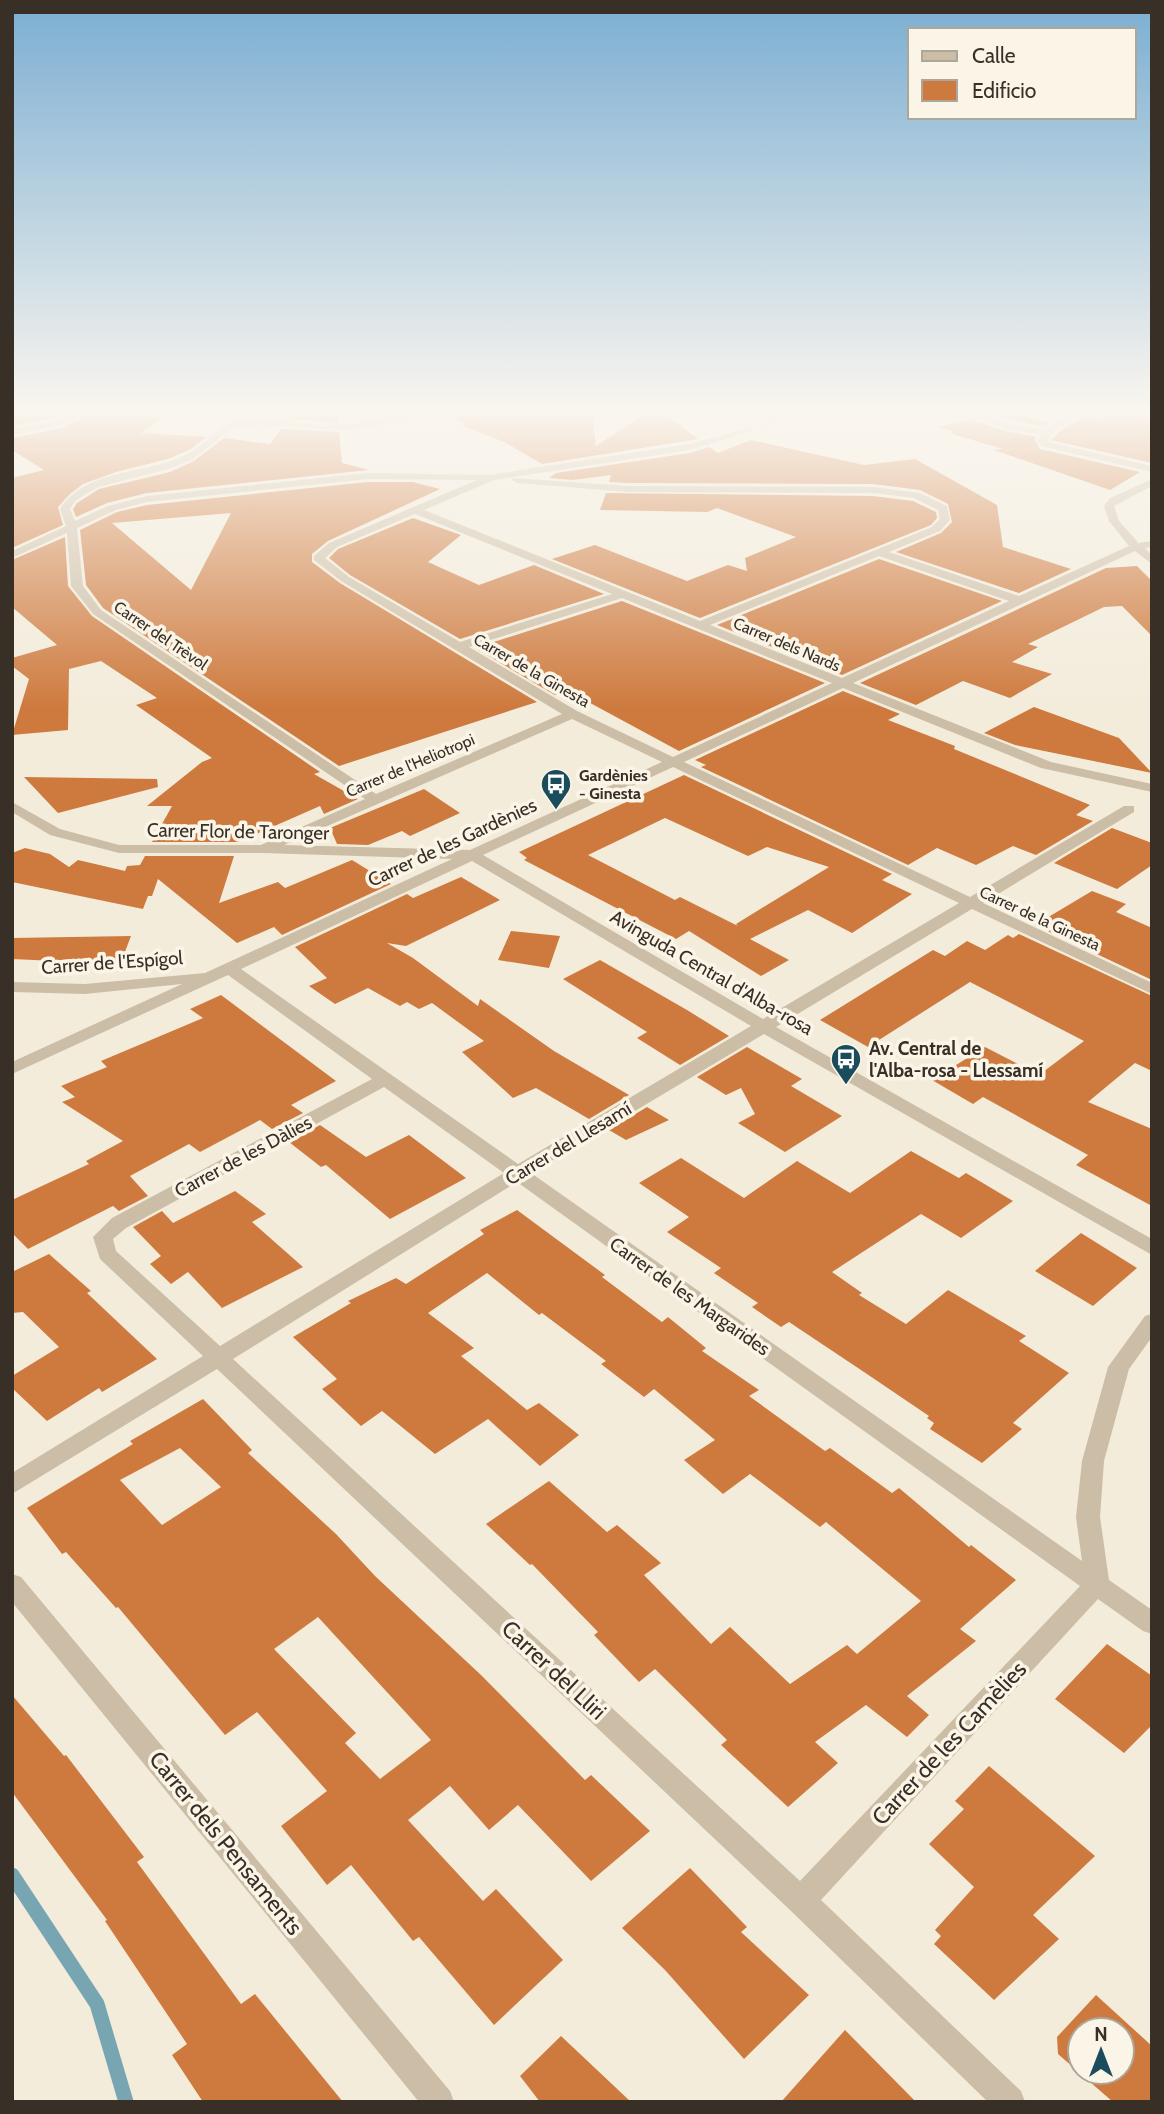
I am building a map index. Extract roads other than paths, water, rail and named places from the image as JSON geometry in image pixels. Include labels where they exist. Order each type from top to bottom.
[{"type":"street","name":"Carrer del Trèvol","points":[[66,511],[72,528],[77,586],[97,612],[374,799]]},
{"type":"street","points":[[12,555],[107,511]]},
{"type":"street","name":"Carrer de la Ginesta","points":[[415,511],[333,545],[317,558],[345,579],[572,714],[1152,989]]},
{"type":"street","name":"Carrer dels Nards","points":[[419,511],[1046,765],[1152,788]]},
{"type":"street","points":[[700,625],[936,529],[945,520],[943,511]]},
{"type":"street","points":[[1109,511],[1109,514],[1152,561]]},
{"type":"street","name":"Carrer de les Gardènies","points":[[12,1069],[1137,546],[1152,544]]},
{"type":"street","points":[[878,552],[1021,601]]},
{"type":"street","points":[[458,647],[623,594]]},
{"type":"street","name":"Carrer de l'Heliotropi","points":[[263,849],[572,714]]},
{"type":"street","name":"Carrer Flor de Taronger","points":[[12,806],[55,832],[119,849],[263,849],[472,855]]},
{"type":"street","name":"Carrer del Llesamí","points":[[12,1485],[517,1173],[1129,809]]},
{"type":"street","name":"Avinguda Central d'Alba-rosa","points":[[472,855],[764,1027],[1152,1248]]},
{"type":"street","name":"Carrer de l'Espígol","points":[[12,987],[85,989],[221,972]]},
{"type":"street","name":"Carrer de les Margarides","points":[[221,972],[386,1079],[1152,1624]]},
{"type":"street","name":"Carrer de les Dàlies","points":[[103,1237],[119,1223],[386,1079]]},
{"type":"street","name":"Carrer del Lliri","points":[[103,1237],[107,1254],[801,1901],[1010,2102]]},
{"type":"street","points":[[1097,1584],[1087,1517],[1093,1461],[1119,1367],[1152,1321]]},
{"type":"street","name":"Carrer dels Pensaments","points":[[12,1584],[439,2102]]},
{"type":"street","name":"Carrer de les Camèlies","points":[[801,1901],[1097,1584]]},
{"type":"waterway","points":[[12,1875],[97,2004],[126,2102]]},
{"type":"place","name":"Gardènies - Ginesta","points":[[556,811]]},
{"type":"place","name":"Av. Central de l'Alba-rosa - Llessamí","points":[[846,1086]]}]
